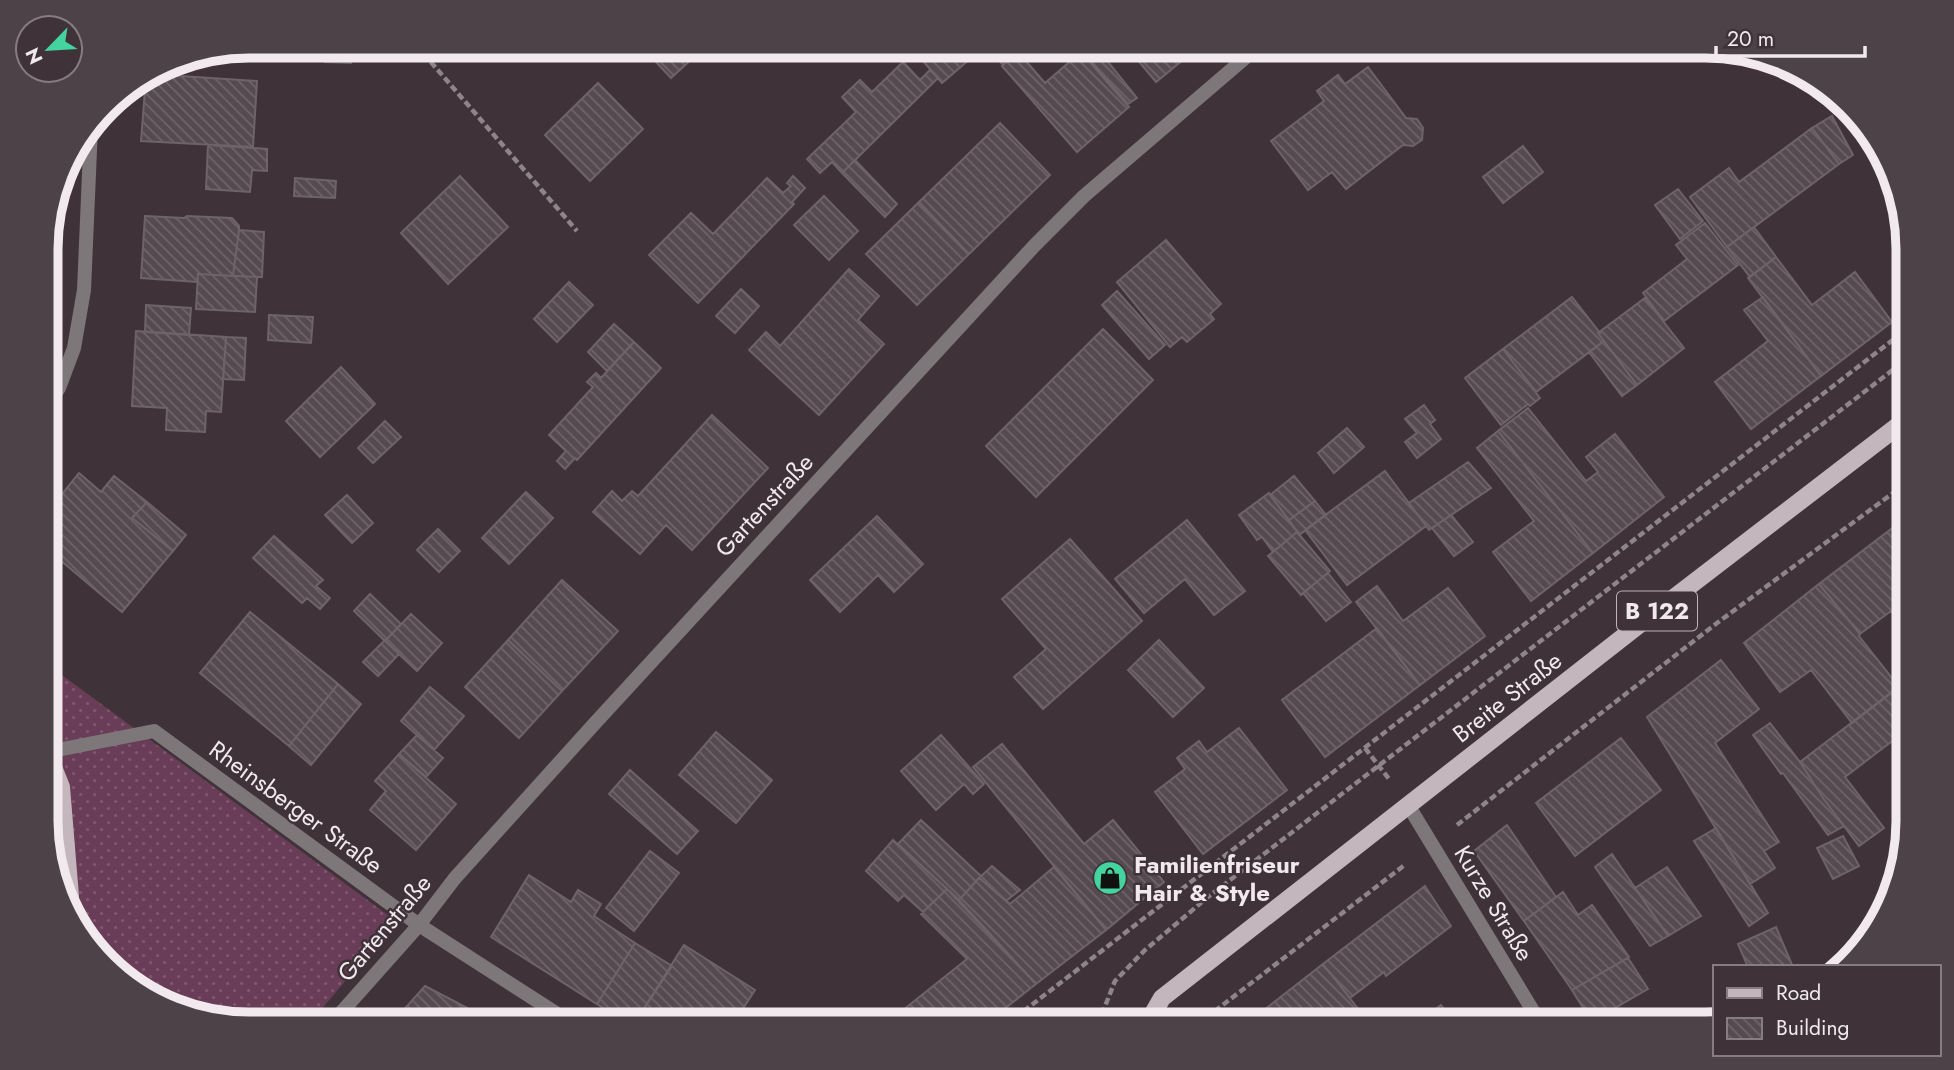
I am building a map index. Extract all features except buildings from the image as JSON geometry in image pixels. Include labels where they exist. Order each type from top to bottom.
[{"type":"main road","name":"Breite Straße","points":[[1154,1012],[1162,998],[1896,427]]},
{"type":"main road","points":[[58,780],[61,787],[69,886]]},
{"type":"street","name":"Gartenstraße","points":[[342,1012],[419,925],[455,878],[1034,246],[1084,196],[1245,58]]},
{"type":"street","points":[[58,390],[74,348],[84,290],[90,142]]},
{"type":"street","name":"Rheinsberger Straße","points":[[58,750],[154,731],[419,925],[554,1012]]},
{"type":"street","name":"Kurze Straße","points":[[1408,805],[1534,1012]]},
{"type":"path","points":[[427,58],[577,231]]},
{"type":"path","points":[[1023,1012],[1896,338]]},
{"type":"path","points":[[1103,1012],[1115,981],[1144,950],[1198,906],[1896,367]]},
{"type":"path","points":[[1214,1012],[1717,623],[1896,491]]},
{"type":"shaded area","points":[[58,672],[396,921],[319,1012],[224,1011],[176,998],[143,980],[123,965],[105,947],[77,906],[69,785],[58,755]]},
{"type":"place","name":"Familienfriseur Hair & Style","points":[[1110,878]]}]
